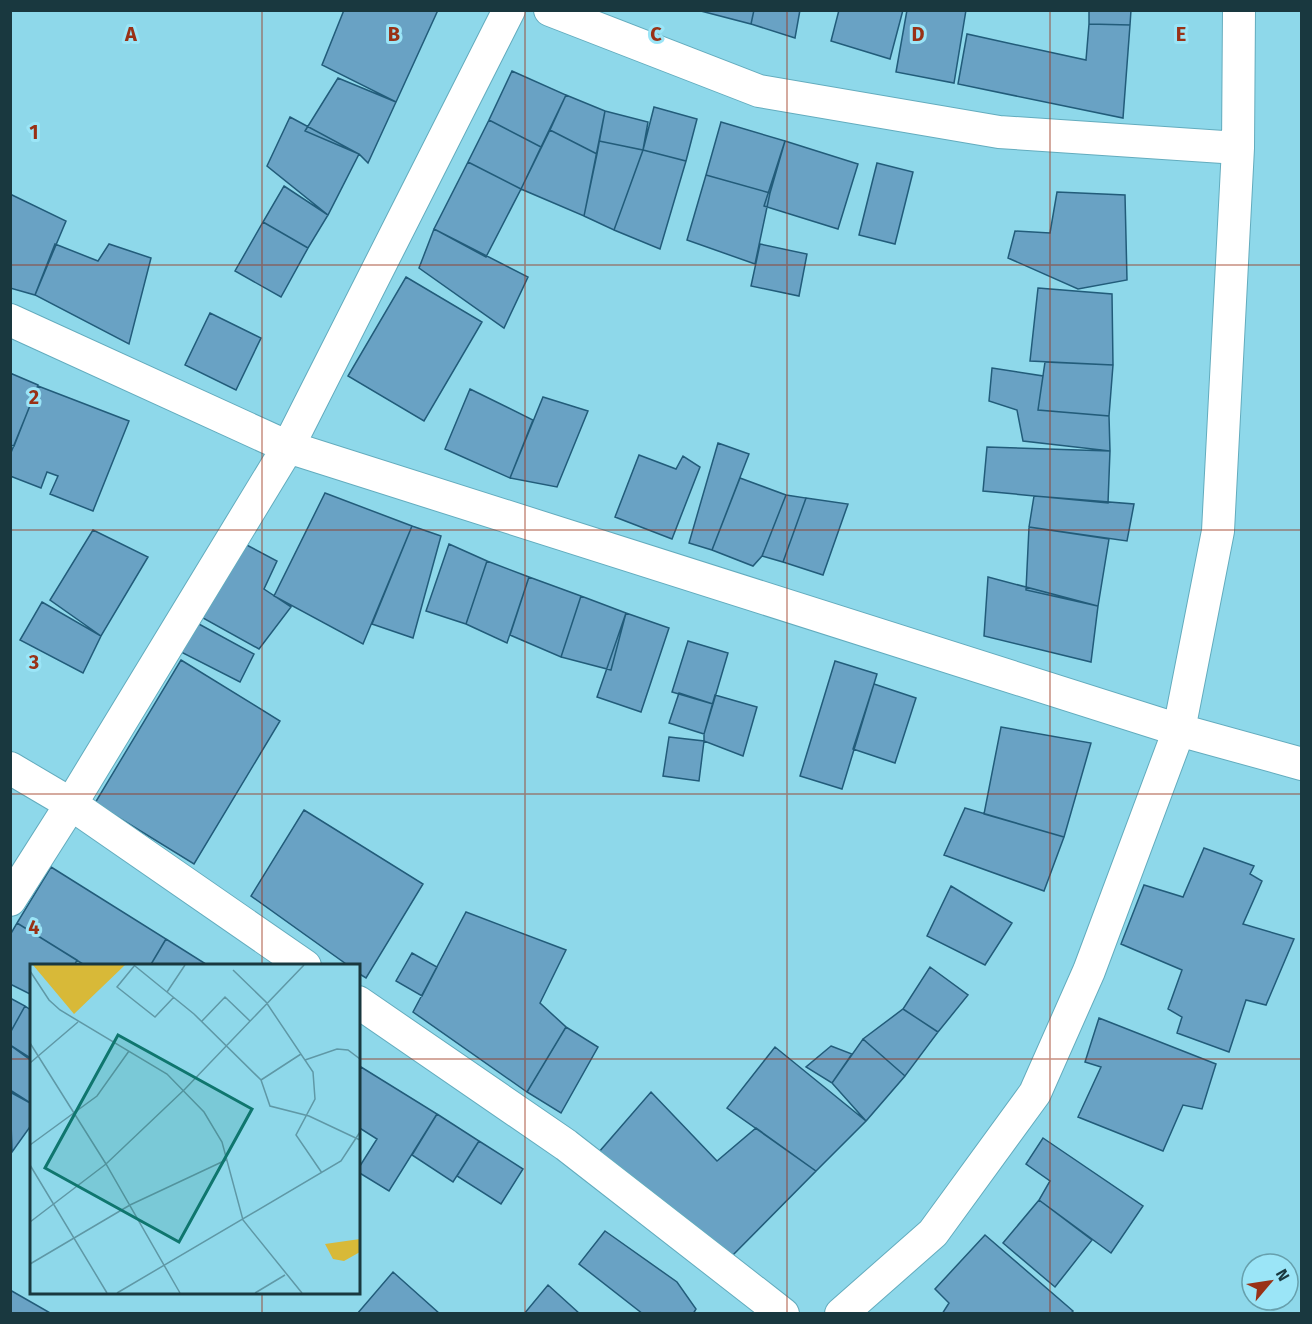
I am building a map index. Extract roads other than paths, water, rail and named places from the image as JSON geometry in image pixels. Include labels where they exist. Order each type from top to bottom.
[{"type":"street","points":[[10,900],[288,447],[509,10]]},
{"type":"street","points":[[549,10],[759,91],[999,132],[1238,148]]},
{"type":"street","points":[[841,1314],[933,1233],[1035,1093],[1089,971],[1179,730],[1218,531],[1238,148],[1239,10]]},
{"type":"street","points":[[10,320],[288,447],[1179,730],[1302,764]]},
{"type":"street","points":[[10,768],[71,804],[302,964]]},
{"type":"street","points":[[360,1003],[566,1145],[783,1314]]}]
